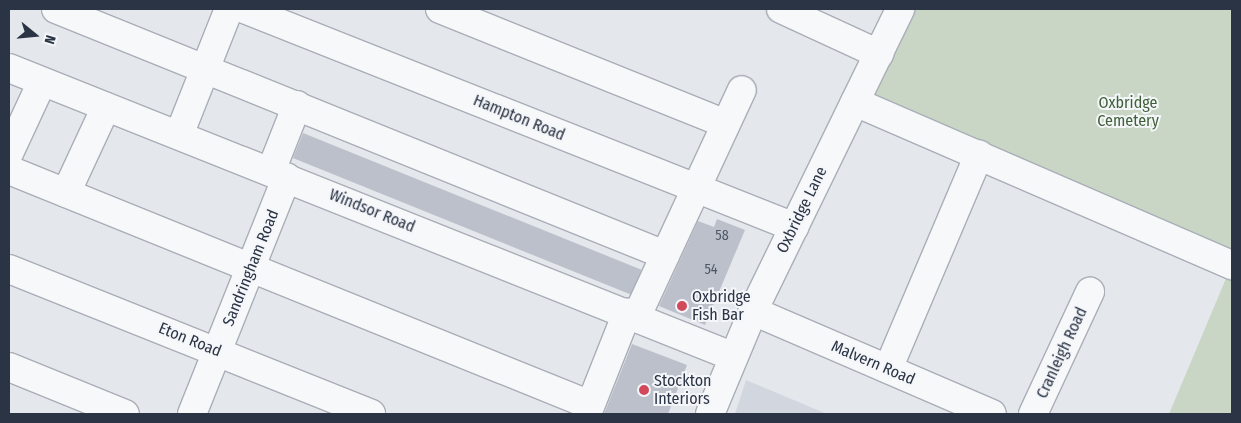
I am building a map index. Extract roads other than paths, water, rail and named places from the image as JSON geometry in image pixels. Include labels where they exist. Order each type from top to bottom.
[{"type":"street","points":[[56,9],[207,68],[665,255]]},
{"type":"street","points":[[179,136],[207,68],[242,9]]},
{"type":"street","name":"Hampton Road","points":[[242,9],[794,227]]},
{"type":"street","points":[[440,9],[726,124]]},
{"type":"street","points":[[781,9],[879,54]]},
{"type":"street","name":"Oxbridge Lane","points":[[710,414],[753,311],[900,9]]},
{"type":"street","name":"Windsor Road","points":[[9,68],[279,174],[734,357]]},
{"type":"street","points":[[9,153],[42,82]]},
{"type":"street","points":[[9,170],[589,410],[631,316],[665,255],[742,90]]},
{"type":"street","points":[[855,102],[1232,265]]},
{"type":"street","name":"Sandringham Road","points":[[192,414],[251,269],[297,105]]},
{"type":"street","points":[[66,193],[106,107]]},
{"type":"street","points":[[888,369],[979,155]]},
{"type":"street","name":"Eton Road","points":[[9,269],[371,414]]},
{"type":"street","name":"Cranleigh Road","points":[[1033,414],[1090,292]]},
{"type":"street","name":"Malvern Road","points":[[753,311],[992,414]]},
{"type":"street","points":[[9,367],[125,414]]},
{"type":"place","name":"Oxbridge Fish Bar","points":[[682,306]]},
{"type":"place","name":"Stockton Interiors","points":[[644,390]]},
{"type":"park label","name":"Oxbridge Cemetery","points":[[1128,112]]}]
